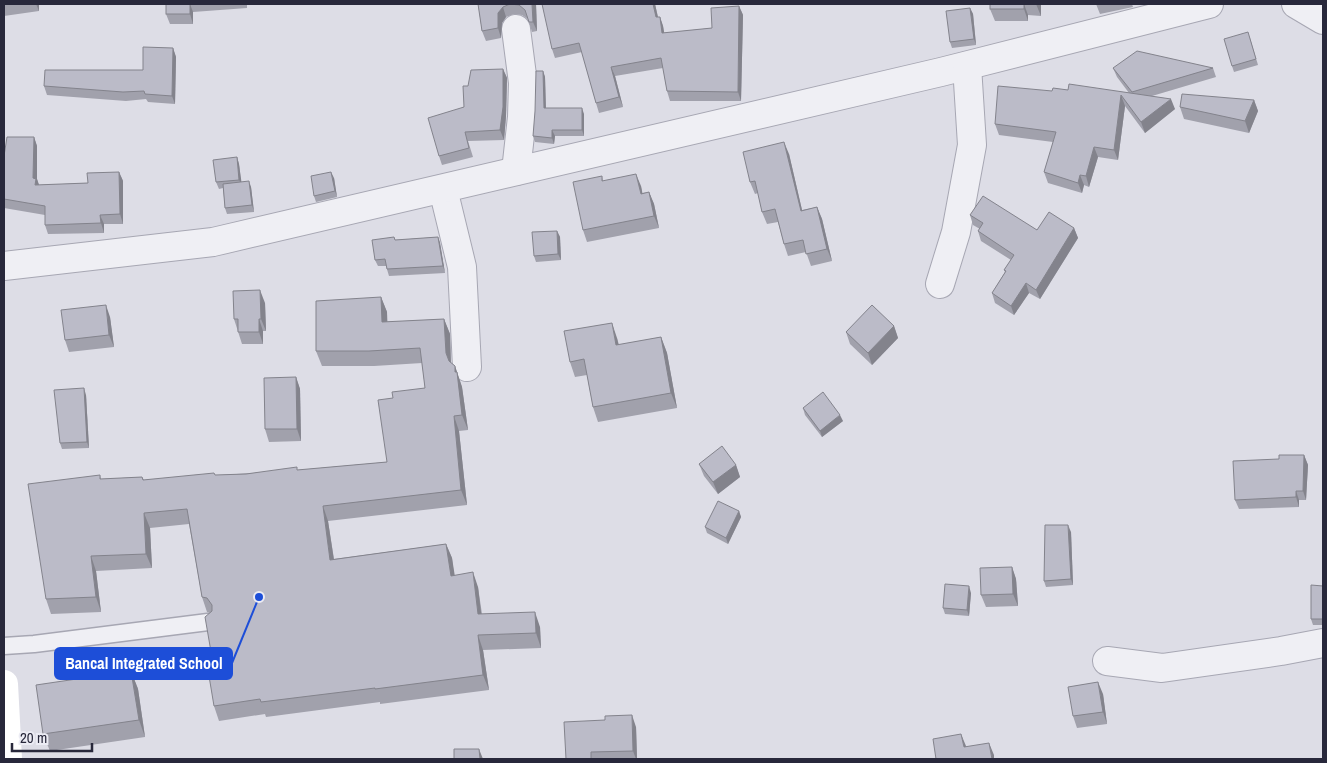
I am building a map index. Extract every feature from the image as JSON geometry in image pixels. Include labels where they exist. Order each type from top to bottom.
[{"type":"main road","points":[[4,684],[8,759]]},
{"type":"street","points":[[4,266],[213,242],[967,66],[1209,4]]},
{"type":"street","points":[[1296,4],[1323,20]]},
{"type":"street","points":[[516,29],[523,91],[516,171]]},
{"type":"street","points":[[940,284],[956,232],[972,144],[967,66]]},
{"type":"street","points":[[443,189],[462,267],[467,367]]},
{"type":"street","points":[[1107,662],[1162,668],[1323,643]]},
{"type":"lane","points":[[4,646],[34,644],[208,622]]},
{"type":"building","points":[[166,4],[190,4],[190,14],[166,14]]},
{"type":"building","points":[[478,4],[510,4],[503,7],[498,13],[498,28],[482,31]]},
{"type":"building","points":[[510,4],[532,4],[533,22],[529,22],[525,10],[519,5]]},
{"type":"building","points":[[542,4],[653,4],[656,17],[660,17],[662,33],[712,28],[711,8],[739,6],[738,92],[667,91],[661,58],[611,67],[619,97],[596,103],[579,43],[552,49]]},
{"type":"building","points":[[990,4],[1024,4],[1024,9],[990,9]]},
{"type":"building","points":[[970,8],[974,39],[950,42],[946,11]]},
{"type":"building","points":[[1248,32],[1256,59],[1232,66],[1224,39]]},
{"type":"building","points":[[143,47],[173,48],[172,96],[145,94],[144,91],[123,92],[44,86],[45,70],[143,70]]},
{"type":"building","points":[[1137,51],[1213,68],[1132,92],[1113,68]]},
{"type":"building","points":[[503,69],[503,107],[500,130],[465,132],[469,148],[439,156],[428,118],[464,107],[463,86],[468,86],[471,70]]},
{"type":"building","points":[[536,71],[543,71],[544,108],[582,108],[582,130],[552,130],[552,138],[533,136]]},
{"type":"building","points":[[1069,84],[1171,99],[1141,122],[1121,95],[1114,150],[1094,147],[1086,176],[1080,175],[1078,183],[1044,172],[1056,132],[995,124],[998,86],[1052,91],[1053,88],[1068,90]]},
{"type":"building","points":[[1182,94],[1254,100],[1245,121],[1180,107]]},
{"type":"building","points":[[7,137],[34,137],[33,178],[36,179],[35,185],[88,183],[87,173],[119,172],[120,214],[100,215],[101,223],[45,225],[45,206],[4,199],[4,156]]},
{"type":"building","points":[[784,142],[801,211],[817,207],[827,249],[806,254],[803,240],[784,244],[775,209],[762,212],[755,181],[750,182],[743,152]]},
{"type":"building","points":[[237,157],[239,180],[216,182],[213,160]]},
{"type":"building","points":[[331,172],[335,191],[314,196],[311,176]]},
{"type":"building","points":[[636,174],[641,194],[649,192],[654,216],[583,230],[573,182],[602,176],[602,181]]},
{"type":"building","points":[[249,181],[252,205],[225,208],[223,184]]},
{"type":"building","points":[[983,196],[1037,230],[1049,212],[1074,228],[1036,290],[1026,283],[1011,306],[992,293],[1014,255],[978,231],[983,223],[970,215]]},
{"type":"building","points":[[557,231],[558,254],[534,256],[532,232]]},
{"type":"building","points":[[394,237],[395,240],[438,237],[443,266],[387,269],[385,259],[375,260],[372,240]]},
{"type":"building","points":[[260,290],[261,319],[259,319],[259,332],[238,332],[238,319],[234,319],[233,291]]},
{"type":"building","points":[[381,297],[382,322],[444,319],[446,353],[449,361],[455,366],[455,372],[457,372],[462,415],[454,416],[461,490],[323,506],[330,560],[446,544],[451,576],[473,572],[478,614],[535,612],[536,633],[478,635],[483,675],[261,702],[260,699],[214,706],[208,670],[214,669],[205,617],[212,611],[212,605],[207,598],[202,597],[187,509],[144,513],[146,554],[91,556],[96,597],[46,599],[28,484],[100,475],[100,479],[142,477],[143,480],[214,473],[215,475],[246,474],[297,467],[297,470],[387,462],[378,400],[393,398],[392,392],[425,388],[420,348],[369,351],[316,351],[316,301]]},
{"type":"building","points":[[106,305],[109,335],[65,340],[61,310]]},
{"type":"building","points":[[872,305],[894,326],[868,353],[846,332]]},
{"type":"building","points":[[612,323],[616,345],[661,337],[671,393],[593,407],[584,359],[570,362],[564,331]]},
{"type":"building","points":[[296,377],[297,429],[265,429],[264,378]]},
{"type":"building","points":[[84,388],[87,442],[60,443],[54,390]]},
{"type":"building","points":[[823,392],[840,415],[820,431],[803,408]]},
{"type":"building","points":[[722,446],[736,465],[713,482],[699,464]]},
{"type":"building","points":[[1279,455],[1304,455],[1303,491],[1296,491],[1296,497],[1235,500],[1233,461],[1279,459]]},
{"type":"building","points":[[718,501],[739,511],[726,538],[705,527]]},
{"type":"building","points":[[1045,525],[1068,525],[1071,579],[1044,581]]},
{"type":"building","points":[[1012,567],[1013,594],[981,595],[980,568]]},
{"type":"building","points":[[945,584],[969,586],[967,610],[943,608]]},
{"type":"building","points":[[1311,585],[1323,586],[1323,619],[1311,619]]},
{"type":"building","points":[[131,671],[139,720],[43,734],[36,685]]},
{"type":"building","points":[[1098,682],[1103,712],[1073,716],[1068,687]]},
{"type":"building","points":[[632,715],[633,751],[591,752],[591,759],[566,759],[564,722],[605,720],[605,716]]},
{"type":"building","points":[[961,734],[964,747],[989,743],[992,759],[936,759],[933,739]]},
{"type":"building","points":[[454,749],[479,749],[480,759],[454,759]]},
{"type":"place","name":"Bancal Integrated School","points":[[259,597]]}]
